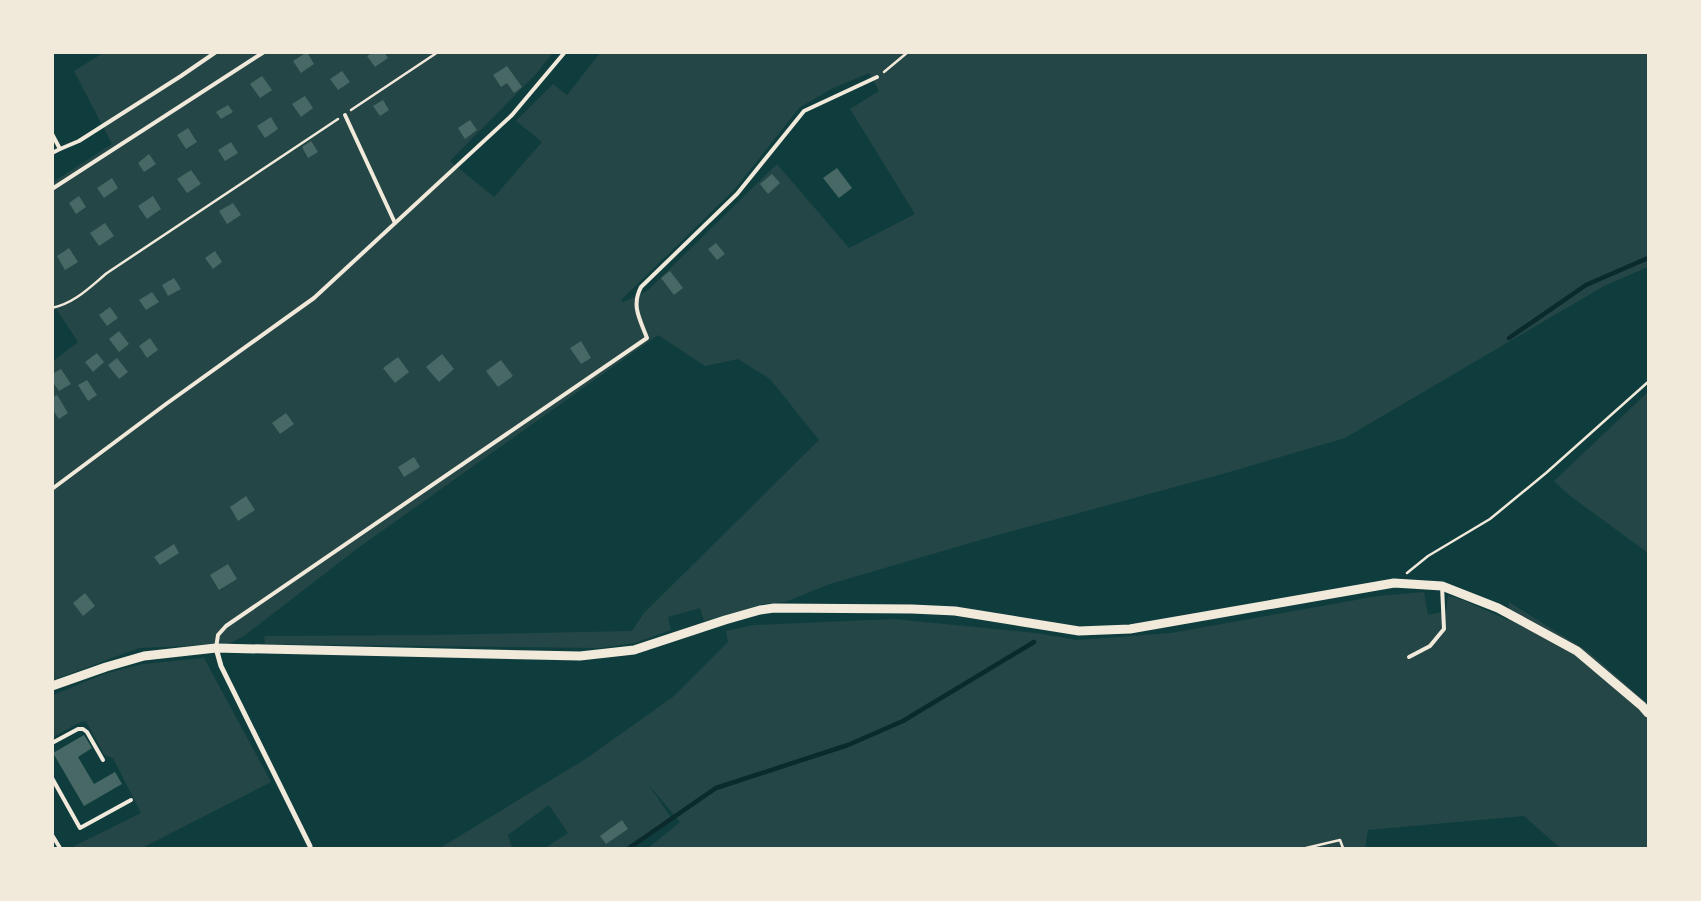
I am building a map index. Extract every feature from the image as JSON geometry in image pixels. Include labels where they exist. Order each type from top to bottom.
[{"type":"street","points":[[52,686],[144,656],[216,648],[580,656],[634,650],[760,610],[774,608],[955,611],[1079,631],[1130,629],[1394,583],[1442,586],[1498,608],[1577,651],[1648,713]]},
{"type":"street","points":[[216,648],[221,666],[311,847]]},
{"type":"lane","points":[[52,153],[79,141],[216,52]]},
{"type":"lane","points":[[52,189],[264,52]]},
{"type":"lane","points":[[52,490],[166,404],[314,298],[512,114],[565,52]]},
{"type":"lane","points":[[216,648],[218,636],[226,626],[647,338],[636,307],[636,296],[641,287],[737,194],[804,111],[877,77]]},
{"type":"lane","points":[[345,115],[395,223]]},
{"type":"lane","points":[[52,134],[60,149]]},
{"type":"lane","points":[[1409,657],[1430,646],[1444,629],[1442,586]]},
{"type":"lane","points":[[52,743],[78,729],[83,729],[87,732],[103,760]]},
{"type":"lane","points":[[52,778],[80,828],[131,800]]},
{"type":"lane","points":[[52,835],[60,848]]},
{"type":"path","points":[[52,308],[79,297],[107,273],[438,52]]},
{"type":"path","points":[[877,77],[908,52]]},
{"type":"path","points":[[1394,583],[1428,556],[1490,519],[1546,473],[1648,382]]},
{"type":"path","points":[[1306,848],[1340,840],[1343,848]]},
{"type":"shaded area","points":[[103,53],[553,53],[535,75],[450,161],[494,197],[542,142],[516,121],[553,84],[567,95],[600,53],[1648,53],[1648,267],[1604,286],[1345,438],[830,584],[785,602],[764,604],[704,621],[700,608],[668,617],[671,630],[635,643],[600,648],[265,644],[264,636],[632,631],[644,613],[819,440],[770,379],[738,359],[705,366],[658,335],[358,548],[244,636],[228,644],[139,648],[53,680],[53,361],[78,342],[53,304],[53,182],[112,144],[74,71]],"holes":[[[869,73],[879,91],[850,109],[915,214],[849,248],[777,164],[647,291],[623,302],[621,300],[735,189],[799,108],[831,89]]]},
{"type":"shaded area","points":[[1648,392],[1648,553],[1569,495],[1554,481]]},
{"type":"shaded area","points":[[1424,592],[1428,615],[1446,611],[1448,596],[1458,598],[1508,620],[1509,602],[1589,652],[1648,704],[1648,848],[1560,848],[1524,816],[1368,830],[1365,848],[648,848],[680,822],[648,784],[672,819],[629,848],[545,848],[568,833],[549,805],[508,835],[512,848],[440,848],[587,758],[674,696],[728,642],[726,631],[754,625],[894,619],[1036,633],[1077,640],[1171,633],[1378,596]]},
{"type":"shaded area","points":[[204,658],[271,782],[142,848],[76,848],[74,846],[141,813],[113,758],[104,755],[86,721],[53,737],[53,695],[107,673],[143,664]]},
{"type":"building","points":[[307,52],[314,64],[301,73],[293,61]]},
{"type":"building","points":[[373,52],[384,52],[388,58],[375,67],[367,56]]},
{"type":"building","points":[[507,66],[522,87],[514,93],[507,83],[501,87],[493,75]]},
{"type":"building","points":[[342,71],[350,82],[338,90],[330,79]]},
{"type":"building","points":[[262,76],[272,90],[260,98],[250,84]]},
{"type":"building","points":[[305,96],[313,108],[301,117],[292,104]]},
{"type":"building","points":[[383,100],[389,110],[380,116],[373,106]]},
{"type":"building","points":[[228,105],[233,112],[221,119],[216,112]]},
{"type":"building","points":[[271,117],[278,129],[265,138],[257,126]]},
{"type":"building","points":[[470,120],[477,130],[465,139],[458,128]]},
{"type":"building","points":[[188,128],[197,142],[186,149],[177,135]]},
{"type":"building","points":[[311,141],[318,152],[308,158],[302,147]]},
{"type":"building","points":[[231,142],[238,153],[225,161],[218,150]]},
{"type":"building","points":[[149,154],[156,164],[144,172],[138,163]]},
{"type":"building","points":[[837,168],[852,188],[839,198],[823,178]]},
{"type":"building","points":[[191,170],[201,184],[187,193],[177,179]]},
{"type":"building","points":[[772,174],[780,183],[768,194],[760,184]]},
{"type":"building","points":[[112,178],[118,188],[104,198],[97,188]]},
{"type":"building","points":[[79,196],[86,207],[76,214],[69,203]]},
{"type":"building","points":[[153,196],[161,209],[147,219],[138,206]]},
{"type":"building","points":[[233,203],[241,215],[227,224],[219,211]]},
{"type":"building","points":[[105,223],[114,236],[99,246],[90,233]]},
{"type":"building","points":[[716,243],[725,254],[717,260],[708,249]]},
{"type":"building","points":[[69,248],[78,262],[65,270],[57,256]]},
{"type":"building","points":[[215,251],[222,262],[213,269],[205,258]]},
{"type":"building","points":[[670,271],[683,288],[674,295],[661,278]]},
{"type":"building","points":[[174,278],[181,289],[168,296],[162,285]]},
{"type":"building","points":[[152,292],[159,302],[146,310],[139,300]]},
{"type":"building","points":[[110,307],[118,318],[107,326],[99,315]]},
{"type":"building","points":[[119,331],[129,344],[119,352],[109,339]]},
{"type":"building","points":[[150,338],[158,350],[147,358],[139,346]]},
{"type":"building","points":[[581,341],[591,358],[581,364],[570,348]]},
{"type":"building","points":[[97,353],[104,362],[93,372],[85,362]]},
{"type":"building","points":[[442,354],[454,369],[439,382],[426,367]]},
{"type":"building","points":[[398,357],[409,372],[395,383],[383,368]]},
{"type":"building","points":[[117,358],[128,372],[119,379],[108,365]]},
{"type":"building","points":[[501,360],[513,376],[498,387],[486,371]]},
{"type":"building","points":[[61,369],[71,384],[59,391],[52,381],[52,374]]},
{"type":"building","points":[[87,380],[97,395],[88,401],[78,385]]},
{"type":"building","points":[[57,395],[68,413],[59,419],[52,409],[52,398]]},
{"type":"building","points":[[286,413],[294,424],[280,434],[272,423]]},
{"type":"building","points":[[414,457],[420,467],[404,477],[398,467]]},
{"type":"building","points":[[246,496],[255,510],[238,521],[230,507]]},
{"type":"building","points":[[174,544],[179,553],[160,565],[154,557]]},
{"type":"building","points":[[228,564],[237,579],[219,590],[210,575]]},
{"type":"building","points":[[85,593],[95,606],[83,616],[73,603]]},
{"type":"building","points":[[84,735],[92,748],[78,757],[94,784],[115,772],[122,784],[84,806],[53,753]]},
{"type":"building","points":[[622,820],[628,829],[606,844],[600,836]]},
{"type":"waterway","points":[[1509,338],[1586,285],[1648,258]]},
{"type":"waterway","points":[[629,848],[716,788],[848,745],[903,721],[1034,642]]}]
